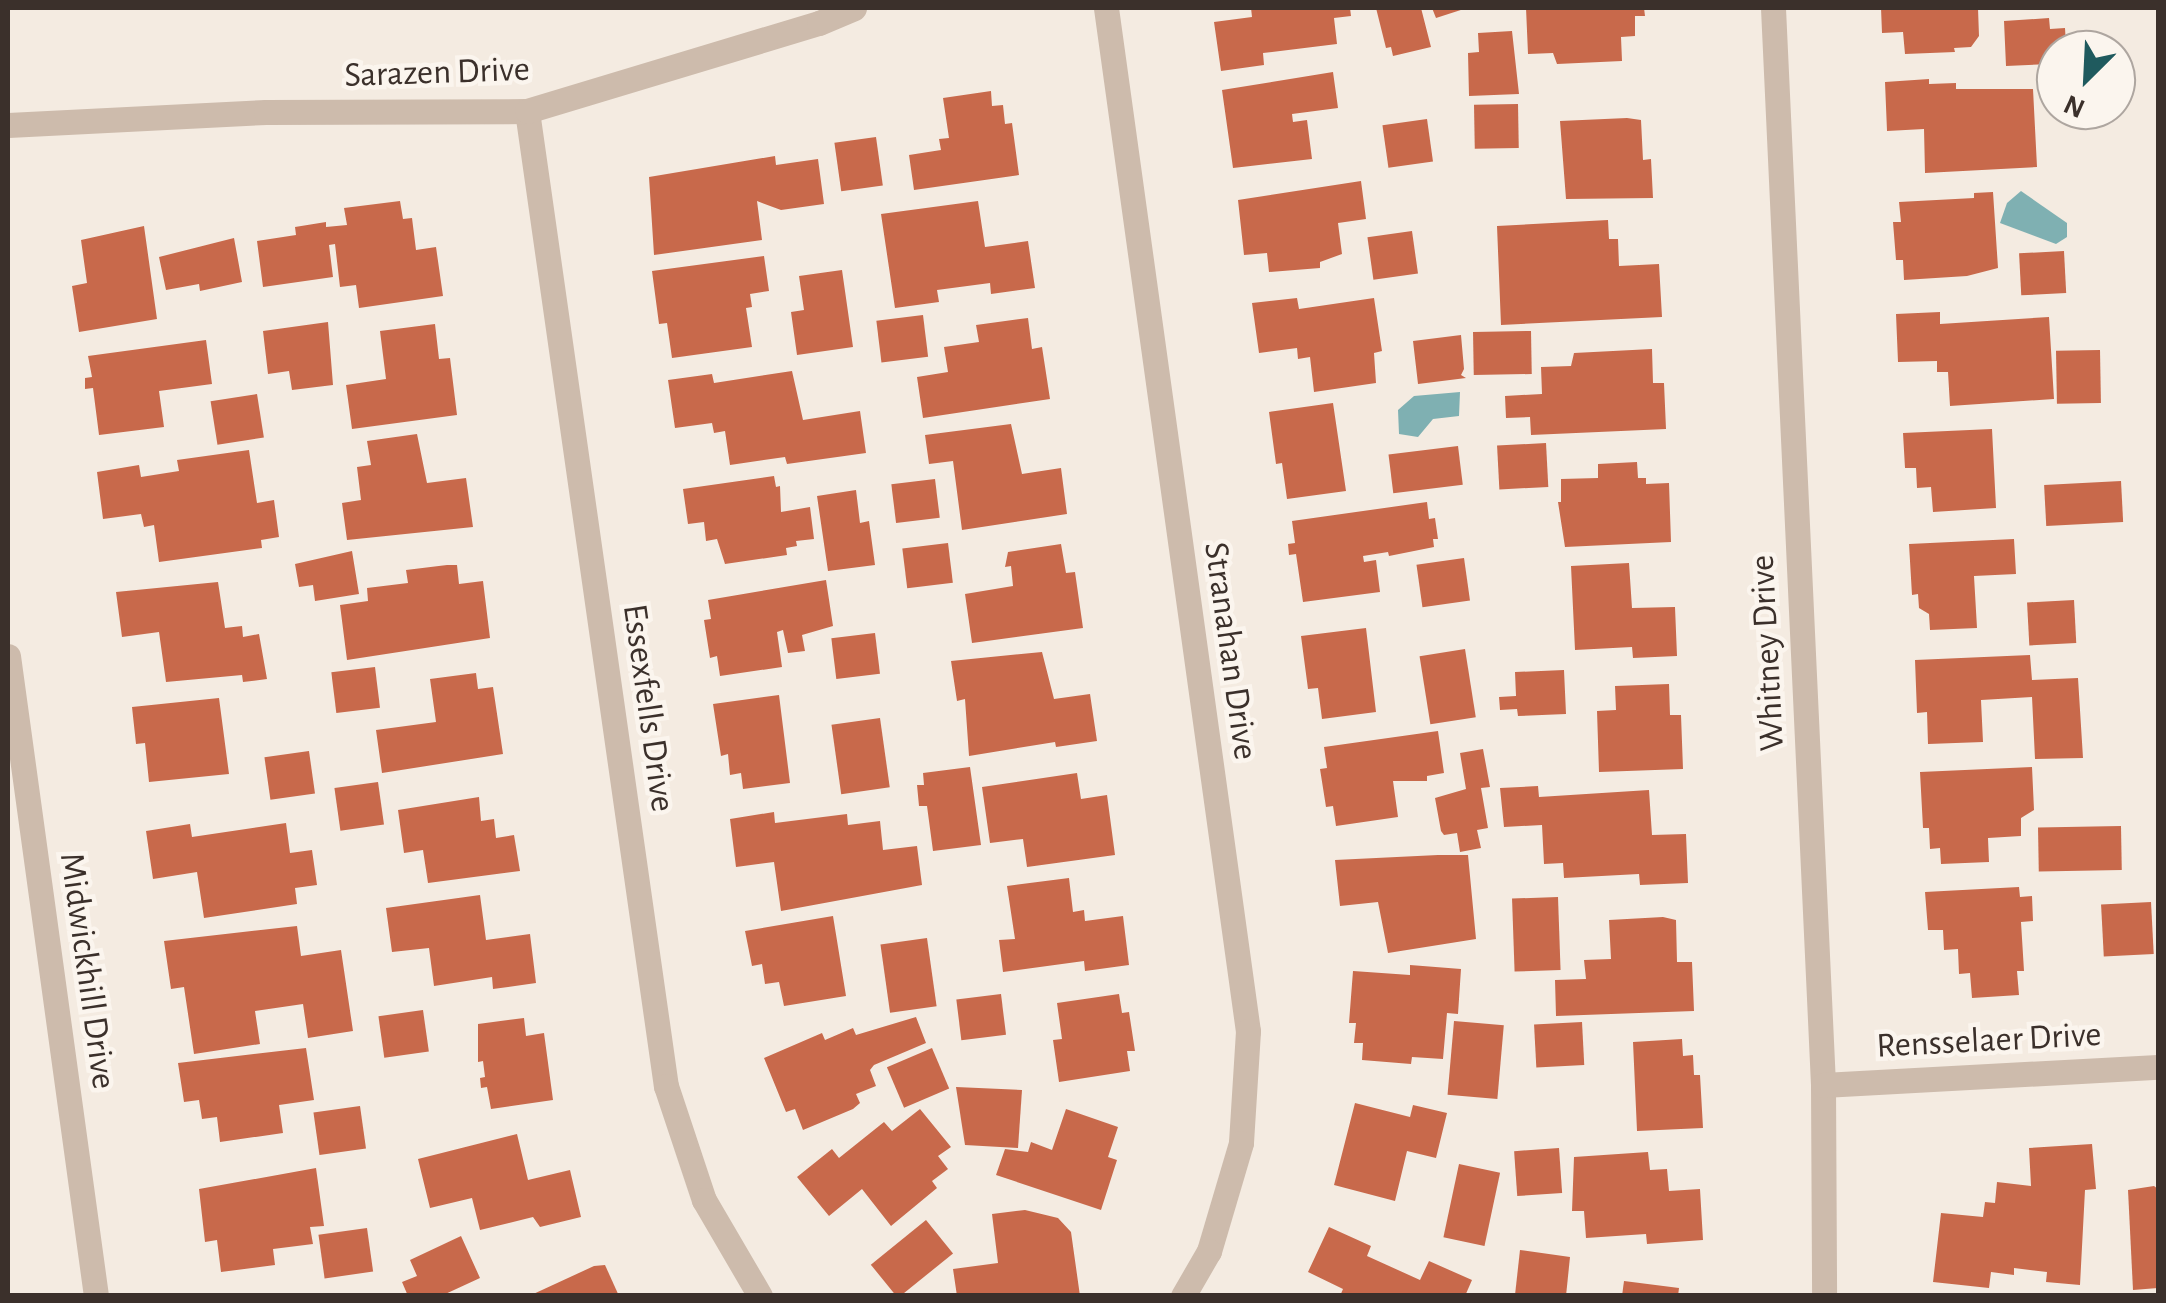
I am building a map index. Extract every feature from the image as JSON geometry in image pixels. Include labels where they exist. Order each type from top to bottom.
[{"type":"street","name":"Sarazen Drive","points":[[8,125],[266,112],[528,111],[800,29],[854,8]]},
{"type":"street","name":"Stranahan Drive","points":[[1106,8],[1248,1031],[1241,1143],[1209,1251],[1183,1296]]},
{"type":"street","name":"Whitney Drive","points":[[1773,8],[1823,1084],[1824,1296]]},
{"type":"street","name":"Essexfells Drive","points":[[528,111],[666,1086],[704,1200],[760,1296]]},
{"type":"street","name":"Midwickhill Drive","points":[[8,656],[96,1296]]},
{"type":"street","name":"Rensselaer Drive","points":[[1823,1084],[2158,1067]]},
{"type":"water","points":[[2021,191],[2067,223],[2067,237],[2056,244],[2000,223],[2007,203]]},
{"type":"water","points":[[1460,392],[1459,416],[1433,419],[1418,437],[1399,434],[1398,410],[1414,396]]},
{"type":"building","points":[[1251,8],[1350,8],[1351,16],[1334,18],[1337,44],[1263,53],[1264,65],[1221,71],[1214,22],[1252,17]]},
{"type":"building","points":[[1376,8],[1421,8],[1431,47],[1393,56],[1391,47],[1386,48]]},
{"type":"building","points":[[1432,8],[1467,8],[1436,18]]},
{"type":"building","points":[[1526,8],[1644,8],[1645,16],[1635,16],[1635,36],[1621,37],[1622,61],[1557,64],[1553,53],[1528,54]]},
{"type":"building","points":[[1881,8],[1978,8],[1979,36],[1971,47],[1954,48],[1955,52],[1905,54],[1903,32],[1882,33]]},
{"type":"building","points":[[2049,18],[2050,29],[2065,30],[2036,30],[2036,65],[2006,66],[2004,21]]},
{"type":"building","points":[[1512,31],[1519,94],[1469,96],[1468,53],[1479,52],[1478,33]]},
{"type":"building","points":[[1333,72],[1338,108],[1292,114],[1293,122],[1307,120],[1312,159],[1233,168],[1222,90]]},
{"type":"building","points":[[1929,79],[1929,84],[1956,83],[1956,89],[2033,89],[2037,167],[1925,173],[1924,129],[1887,131],[1885,82]]},
{"type":"building","points":[[991,91],[992,106],[1003,105],[1005,124],[1012,123],[1019,175],[914,190],[909,155],[941,150],[939,139],[949,138],[943,98]]},
{"type":"building","points":[[1518,104],[1519,148],[1475,149],[1474,105]]},
{"type":"building","points":[[1427,119],[1433,162],[1388,168],[1382,125]]},
{"type":"building","points":[[1641,120],[1643,160],[1651,159],[1653,198],[1566,199],[1560,121]]},
{"type":"building","points":[[876,137],[883,186],[841,191],[834,143]]},
{"type":"building","points":[[775,156],[776,165],[818,159],[824,204],[781,210],[757,201],[762,240],[654,255],[649,177]]},
{"type":"building","points":[[1361,181],[1366,219],[1338,223],[1342,254],[1320,262],[1320,268],[1269,272],[1267,253],[1244,255],[1238,200]]},
{"type":"building","points":[[1993,192],[1998,268],[1967,276],[1904,280],[1903,260],[1896,260],[1893,222],[1901,222],[1899,202],[1974,198],[1974,193]]},
{"type":"building","points":[[400,201],[403,219],[412,218],[416,250],[436,247],[443,296],[359,308],[356,285],[340,287],[335,244],[329,245],[333,277],[263,287],[257,241],[296,235],[295,227],[326,222],[326,227],[347,225],[344,208]]},
{"type":"building","points":[[978,201],[985,247],[1028,241],[1035,288],[991,294],[990,283],[937,290],[939,302],[895,308],[881,214]]},
{"type":"building","points":[[1608,220],[1609,239],[1618,239],[1619,266],[1659,264],[1662,317],[1501,325],[1497,226]]},
{"type":"building","points":[[144,226],[157,319],[79,332],[72,286],[87,283],[81,240]]},
{"type":"building","points":[[1412,231],[1418,274],[1373,280],[1367,237]]},
{"type":"building","points":[[234,238],[242,282],[200,291],[199,284],[166,290],[159,257]]},
{"type":"building","points":[[2064,251],[2066,293],[2021,295],[2019,253]]},
{"type":"building","points":[[764,256],[769,291],[750,294],[752,307],[746,308],[752,347],[672,358],[667,323],[659,324],[652,271]]},
{"type":"building","points":[[842,270],[853,347],[797,355],[791,312],[804,310],[799,276]]},
{"type":"building","points":[[1297,298],[1299,309],[1374,298],[1382,351],[1374,353],[1376,383],[1314,392],[1310,357],[1298,359],[1297,348],[1259,353],[1252,303]]},
{"type":"building","points":[[1940,312],[1940,324],[2049,317],[2054,399],[1950,406],[1948,372],[1937,372],[1937,361],[1898,362],[1896,314]]},
{"type":"building","points":[[923,315],[928,357],[881,362],[876,321]]},
{"type":"building","points":[[1028,318],[1032,349],[1042,347],[1050,399],[923,418],[917,377],[948,372],[944,347],[979,342],[976,325]]},
{"type":"building","points":[[328,322],[333,385],[292,390],[289,371],[268,374],[263,331]]},
{"type":"building","points":[[435,324],[439,359],[450,358],[457,415],[352,429],[346,385],[386,379],[380,331]]},
{"type":"building","points":[[1531,331],[1532,374],[1474,375],[1473,332]]},
{"type":"building","points":[[1461,335],[1461,375],[1466,378],[1418,384],[1413,341]]},
{"type":"building","points":[[206,340],[212,384],[159,391],[164,427],[99,435],[93,388],[85,389],[85,378],[92,377],[88,356]]},
{"type":"building","points":[[1652,349],[1653,383],[1664,383],[1666,429],[1531,435],[1530,417],[1506,418],[1505,396],[1542,394],[1541,367],[1571,366],[1574,353]]},
{"type":"building","points":[[2100,350],[2101,403],[2057,404],[2056,351]]},
{"type":"building","points":[[792,371],[803,420],[860,411],[866,453],[787,464],[785,457],[730,465],[725,431],[714,433],[712,423],[675,428],[668,380],[712,374],[714,383]]},
{"type":"building","points":[[257,394],[264,437],[217,445],[211,401]]},
{"type":"building","points":[[1333,403],[1346,491],[1287,499],[1282,463],[1276,464],[1269,412]]},
{"type":"building","points":[[1011,424],[1022,474],[1061,468],[1067,514],[962,530],[953,461],[929,464],[925,435]]},
{"type":"building","points":[[1992,429],[1996,508],[1933,512],[1931,487],[1917,488],[1916,468],[1905,468],[1903,433]]},
{"type":"building","points":[[417,434],[427,483],[466,478],[473,527],[347,540],[342,503],[361,500],[357,467],[371,465],[367,441]]},
{"type":"building","points":[[1546,443],[1548,487],[1499,490],[1497,446]]},
{"type":"building","points":[[1458,446],[1463,485],[1393,493],[1389,455]]},
{"type":"building","points":[[249,450],[257,503],[274,500],[279,537],[261,540],[262,548],[159,562],[154,525],[144,527],[141,514],[103,519],[97,472],[139,465],[141,477],[179,471],[177,460]]},
{"type":"building","points":[[1637,462],[1638,478],[1646,478],[1646,484],[1669,483],[1671,542],[1565,547],[1558,502],[1561,479],[1598,478],[1598,464]]},
{"type":"building","points":[[774,476],[776,487],[780,486],[781,512],[810,507],[814,539],[796,541],[797,546],[786,548],[787,555],[725,564],[717,539],[706,541],[704,522],[688,524],[683,489]]},
{"type":"building","points":[[935,479],[940,518],[896,523],[891,484]]},
{"type":"building","points":[[2121,481],[2123,522],[2046,526],[2044,485]]},
{"type":"building","points":[[856,490],[860,523],[869,521],[875,565],[828,571],[817,496]]},
{"type":"building","points":[[1427,502],[1429,519],[1435,518],[1438,539],[1433,539],[1434,547],[1389,556],[1388,552],[1363,556],[1364,562],[1376,560],[1380,592],[1303,602],[1296,554],[1289,555],[1288,544],[1295,543],[1292,521]]},
{"type":"building","points":[[2014,539],[2016,574],[1974,576],[1977,628],[1930,630],[1929,614],[1919,608],[1918,594],[1912,595],[1909,544]]},
{"type":"building","points":[[948,543],[953,583],[907,588],[902,549]]},
{"type":"building","points":[[1061,544],[1066,573],[1075,572],[1083,628],[972,643],[965,594],[1013,586],[1011,566],[1005,567],[1008,552]]},
{"type":"building","points":[[352,551],[359,594],[315,601],[313,585],[299,587],[295,564]]},
{"type":"building","points":[[1464,558],[1470,601],[1422,607],[1416,565]]},
{"type":"building","points":[[1629,563],[1632,608],[1675,607],[1677,656],[1633,658],[1632,647],[1575,650],[1571,566]]},
{"type":"building","points":[[457,565],[459,584],[483,581],[490,638],[347,660],[340,605],[368,601],[367,588],[408,583],[406,570]]},
{"type":"building","points":[[826,580],[833,626],[802,635],[805,651],[788,653],[783,630],[777,632],[782,667],[720,676],[717,656],[710,658],[704,620],[711,619],[708,600]]},
{"type":"building","points":[[218,582],[225,628],[242,626],[243,637],[259,634],[267,679],[243,682],[242,675],[166,682],[159,632],[122,637],[116,592]]},
{"type":"building","points":[[2074,600],[2076,643],[2029,645],[2027,602]]},
{"type":"building","points":[[1366,628],[1376,712],[1322,719],[1318,688],[1308,689],[1301,636]]},
{"type":"building","points":[[875,633],[880,674],[836,679],[831,638]]},
{"type":"building","points":[[1465,649],[1476,717],[1430,724],[1420,656]]},
{"type":"building","points":[[1042,652],[1054,699],[1090,694],[1097,741],[1056,747],[1055,742],[969,756],[965,699],[957,701],[951,661]]},
{"type":"building","points":[[2030,655],[2032,680],[2078,678],[2083,758],[2035,759],[2032,697],[1981,700],[1983,742],[1928,744],[1927,712],[1917,713],[1915,660]]},
{"type":"building","points":[[375,667],[380,708],[336,713],[331,672]]},
{"type":"building","points":[[1564,670],[1566,714],[1518,716],[1517,709],[1500,710],[1499,697],[1516,696],[1515,672]]},
{"type":"building","points":[[476,673],[478,689],[493,687],[503,754],[382,773],[376,730],[436,722],[430,679]]},
{"type":"building","points":[[1669,684],[1670,715],[1681,715],[1683,769],[1599,772],[1597,711],[1616,710],[1615,686]]},
{"type":"building","points":[[779,695],[790,783],[743,789],[741,773],[730,775],[728,754],[721,756],[713,704]]},
{"type":"building","points":[[219,698],[229,774],[149,782],[145,743],[136,744],[132,707]]},
{"type":"building","points":[[880,718],[890,787],[841,794],[831,725]]},
{"type":"building","points":[[1438,731],[1444,773],[1427,776],[1427,781],[1393,781],[1398,817],[1336,826],[1333,806],[1326,807],[1320,769],[1327,768],[1324,747]]},
{"type":"building","points":[[1483,749],[1490,787],[1481,788],[1488,828],[1477,830],[1481,848],[1460,852],[1457,833],[1444,835],[1441,831],[1435,798],[1466,789],[1460,753]]},
{"type":"building","points":[[309,751],[315,794],[270,800],[264,757]]},
{"type":"building","points":[[970,767],[981,845],[933,851],[927,806],[919,806],[917,785],[924,785],[923,773]]},
{"type":"building","points":[[2032,767],[2034,810],[2021,818],[2021,836],[1988,838],[1989,862],[1941,864],[1940,848],[1930,849],[1929,828],[1923,828],[1920,772]]},
{"type":"building","points":[[1077,773],[1081,799],[1107,795],[1115,855],[1027,867],[1023,839],[990,843],[982,787]]},
{"type":"building","points":[[378,782],[384,825],[340,831],[334,788]]},
{"type":"building","points":[[1538,786],[1539,797],[1649,790],[1652,835],[1686,834],[1688,883],[1640,885],[1639,874],[1564,878],[1563,863],[1544,864],[1542,825],[1504,827],[1500,788]]},
{"type":"building","points":[[479,797],[481,821],[494,819],[496,838],[514,835],[520,871],[428,883],[423,850],[404,853],[398,810]]},
{"type":"building","points":[[774,812],[775,823],[847,814],[848,825],[880,821],[883,850],[917,846],[922,885],[781,911],[774,862],[736,867],[730,819]]},
{"type":"building","points":[[286,823],[290,853],[312,850],[317,885],[295,888],[297,904],[204,918],[197,872],[153,879],[146,831],[190,824],[192,837]]},
{"type":"building","points":[[2121,826],[2122,870],[2039,871],[2038,827]]},
{"type":"building","points":[[1468,855],[1476,939],[1388,953],[1378,902],[1340,906],[1335,860]]},
{"type":"building","points":[[1069,878],[1073,912],[1084,910],[1085,921],[1123,916],[1129,965],[1085,971],[1084,961],[1003,972],[999,940],[1015,939],[1007,886]]},
{"type":"building","points":[[2019,887],[2020,897],[2032,896],[2033,921],[2021,922],[2024,971],[2017,971],[2019,995],[1972,998],[1970,973],[1959,974],[1958,949],[1944,950],[1943,930],[1928,930],[1925,892]]},
{"type":"building","points":[[480,895],[486,940],[530,934],[536,983],[493,989],[492,977],[434,986],[429,948],[392,952],[386,908]]},
{"type":"building","points":[[1558,897],[1561,970],[1515,972],[1512,899]]},
{"type":"building","points":[[2151,902],[2154,954],[2104,957],[2101,905]]},
{"type":"building","points":[[833,916],[846,996],[784,1006],[779,982],[765,984],[762,964],[752,966],[745,931]]},
{"type":"building","points":[[1609,920],[1676,920],[1677,962],[1692,962],[1694,1011],[1556,1016],[1555,980],[1586,979],[1584,960],[1611,959]]},
{"type":"building","points":[[297,926],[301,956],[341,950],[353,1031],[308,1038],[303,1004],[255,1011],[260,1044],[194,1054],[184,987],[171,989],[164,941]]},
{"type":"building","points":[[927,938],[937,1006],[890,1013],[880,945]]},
{"type":"building","points":[[1410,965],[1461,969],[1458,1014],[1447,1013],[1443,1059],[1412,1057],[1411,1064],[1362,1060],[1363,1043],[1354,1043],[1356,1023],[1349,1023],[1353,971],[1410,975]]},
{"type":"building","points":[[1001,994],[1006,1035],[961,1040],[956,999]]},
{"type":"building","points":[[1119,994],[1122,1013],[1129,1012],[1135,1051],[1127,1051],[1130,1071],[1059,1082],[1053,1040],[1062,1039],[1057,1003]]},
{"type":"building","points":[[423,1010],[429,1052],[384,1058],[378,1016]]},
{"type":"building","points":[[916,1017],[926,1043],[874,1065],[870,1070],[876,1086],[856,1094],[860,1103],[853,1109],[803,1130],[795,1109],[786,1112],[764,1058],[822,1033],[825,1040],[853,1028],[856,1035]]},
{"type":"building","points":[[524,1018],[526,1036],[544,1033],[553,1100],[491,1109],[487,1087],[481,1088],[480,1078],[485,1077],[483,1061],[478,1062],[478,1024]]},
{"type":"building","points":[[1454,1021],[1504,1025],[1497,1099],[1448,1095]]},
{"type":"building","points":[[1582,1022],[1584,1065],[1536,1067],[1534,1025]]},
{"type":"building","points":[[1682,1039],[1683,1056],[1693,1055],[1694,1075],[1700,1075],[1703,1128],[1637,1131],[1633,1042]]},
{"type":"building","points":[[306,1048],[314,1100],[279,1105],[283,1133],[220,1142],[217,1117],[202,1119],[199,1100],[184,1102],[178,1063]]},
{"type":"building","points":[[932,1048],[949,1089],[904,1108],[887,1067]]},
{"type":"building","points":[[956,1087],[1022,1090],[1018,1148],[965,1145]]},
{"type":"building","points":[[1355,1103],[1410,1117],[1413,1105],[1447,1113],[1436,1158],[1407,1151],[1395,1201],[1334,1185]]},
{"type":"building","points":[[360,1106],[366,1149],[319,1155],[313,1113]]},
{"type":"building","points":[[920,1109],[951,1147],[938,1156],[948,1169],[932,1181],[937,1188],[891,1226],[862,1189],[829,1216],[797,1177],[832,1149],[839,1158],[884,1122],[892,1131]]},
{"type":"building","points":[[1066,1109],[1118,1127],[1108,1157],[1117,1160],[1101,1210],[996,1175],[1005,1149],[1028,1152],[1031,1142],[1052,1150]]},
{"type":"building","points":[[517,1134],[528,1180],[570,1170],[581,1217],[540,1227],[533,1217],[480,1230],[472,1198],[430,1208],[418,1159]]},
{"type":"building","points":[[2092,1144],[2096,1189],[2085,1190],[2080,1285],[2046,1282],[2047,1272],[2014,1268],[2014,1275],[1991,1272],[1989,1288],[1933,1282],[1941,1213],[1983,1217],[1985,1202],[1995,1203],[1997,1182],[2031,1186],[2029,1148]]},
{"type":"building","points":[[1559,1148],[1562,1193],[1517,1196],[1514,1151]]},
{"type":"building","points":[[1648,1152],[1650,1170],[1667,1169],[1669,1191],[1700,1189],[1703,1240],[1647,1244],[1646,1234],[1586,1238],[1584,1211],[1572,1211],[1574,1157]]},
{"type":"building","points":[[1459,1164],[1500,1173],[1484,1246],[1443,1237]]},
{"type":"building","points":[[316,1168],[324,1226],[310,1227],[313,1244],[273,1249],[275,1265],[221,1272],[217,1240],[205,1242],[199,1189]]},
{"type":"building","points":[[2154,1186],[2158,1189],[2158,1288],[2133,1290],[2128,1190]]},
{"type":"building","points":[[1025,1210],[1058,1218],[1071,1232],[1080,1296],[957,1296],[953,1269],[998,1263],[992,1214]]},
{"type":"building","points":[[926,1220],[953,1253],[900,1296],[896,1296],[871,1265]]},
{"type":"building","points":[[1329,1227],[1371,1246],[1367,1256],[1420,1280],[1429,1261],[1472,1280],[1465,1296],[1340,1296],[1343,1289],[1308,1272]]},
{"type":"building","points":[[367,1228],[373,1272],[325,1278],[318,1235]]},
{"type":"building","points":[[461,1236],[480,1278],[441,1296],[408,1296],[402,1282],[417,1276],[410,1260]]},
{"type":"building","points":[[1520,1250],[1570,1257],[1566,1296],[1515,1295]]},
{"type":"building","points":[[605,1265],[619,1296],[529,1296],[594,1266]]},
{"type":"building","points":[[1624,1281],[1679,1288],[1678,1296],[1622,1296]]}]
